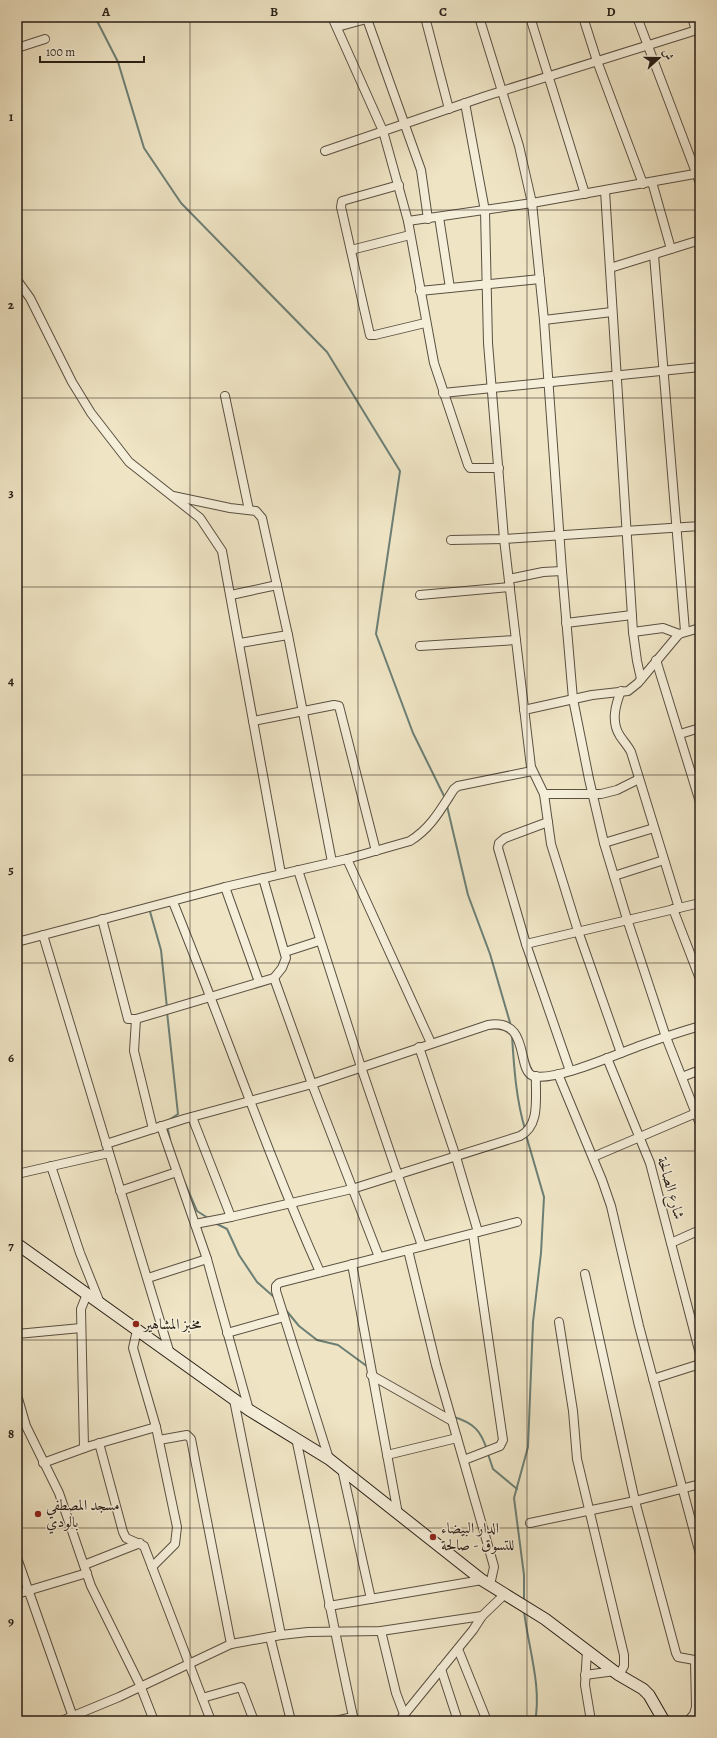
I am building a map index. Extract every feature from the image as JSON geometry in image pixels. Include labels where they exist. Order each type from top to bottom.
[{"type":"street","points":[[332,17],[383,131],[408,222],[434,363],[468,465],[470,468],[500,468]]},
{"type":"street","points":[[425,17],[449,109]]},
{"type":"street","points":[[479,17],[502,92],[532,203],[544,320],[559,535],[573,699],[592,795],[604,843],[627,919],[666,1037],[698,1119],[640,1138],[593,1157]]},
{"type":"street","points":[[530,17],[585,194]]},
{"type":"street","points":[[583,17],[597,61],[643,184]]},
{"type":"street","points":[[637,17],[699,173],[700,183]]},
{"type":"street","points":[[326,151],[465,103],[698,30],[692,17]]},
{"type":"street","points":[[337,27],[370,18],[403,124],[422,176],[428,219]]},
{"type":"street","points":[[17,48],[45,39]]},
{"type":"street","points":[[465,103],[485,211],[488,343],[500,468],[504,539],[532,771],[544,794],[551,844],[578,931],[621,1053]]},
{"type":"street","points":[[408,222],[605,191],[699,173]]},
{"type":"street","points":[[652,182],[671,249]]},
{"type":"street","points":[[399,185],[340,203],[370,335],[426,323]]},
{"type":"street","points":[[605,191],[612,312],[618,375],[633,632],[641,679]]},
{"type":"street","points":[[439,217],[450,288]]},
{"type":"street","points":[[351,250],[410,235]]},
{"type":"street","points":[[610,268],[700,240]]},
{"type":"street","points":[[524,710],[633,688],[682,632],[665,371],[654,255]]},
{"type":"street","points":[[420,291],[540,279]]},
{"type":"street","points":[[17,280],[43,322],[72,382],[91,413],[129,462],[200,518],[219,545],[225,560],[281,874]]},
{"type":"street","points":[[544,320],[612,312]]},
{"type":"street","points":[[443,393],[700,367]]},
{"type":"street","points":[[225,396],[249,510]]},
{"type":"street","points":[[172,496],[256,511],[262,518],[288,635],[332,862]]},
{"type":"street","points":[[451,540],[504,539],[700,526]]},
{"type":"street","points":[[420,595],[509,583],[543,572],[562,571]]},
{"type":"street","points":[[231,595],[277,585]]},
{"type":"street","points":[[566,623],[632,615]]},
{"type":"street","points":[[633,632],[663,628],[682,632],[699,630]]},
{"type":"street","points":[[240,643],[288,635]]},
{"type":"street","points":[[420,646],[516,640]]},
{"type":"street","points":[[656,660],[700,802]]},
{"type":"street","points":[[621,691],[615,707],[615,722],[619,735],[631,752],[664,860],[676,908],[700,979]]},
{"type":"street","points":[[253,721],[334,705],[340,708],[376,851]]},
{"type":"street","points":[[680,734],[700,728]]},
{"type":"street","points":[[17,942],[173,902],[224,887],[332,862],[410,841],[432,823],[454,789],[458,786],[532,771]]},
{"type":"street","points":[[544,794],[592,795],[611,792],[639,779]]},
{"type":"street","points":[[548,822],[505,838],[499,843],[498,848],[526,944],[570,1071]]},
{"type":"street","points":[[604,843],[654,828]]},
{"type":"street","points":[[347,858],[431,1043]]},
{"type":"street","points":[[614,876],[664,860]]},
{"type":"street","points":[[298,870],[319,941],[422,1246]]},
{"type":"street","points":[[102,919],[127,1017],[131,1020],[136,1019],[274,978],[285,963],[285,952],[263,878]]},
{"type":"street","points":[[224,887],[260,982]]},
{"type":"street","points":[[173,902],[212,997],[250,1102],[320,1272]]},
{"type":"street","points":[[526,944],[700,903]]},
{"type":"street","points":[[44,935],[108,1154],[148,1278],[170,1354]]},
{"type":"street","points":[[285,952],[319,941]]},
{"type":"street","points":[[274,978],[312,1084],[379,1257]]},
{"type":"street","points":[[136,1019],[134,1051],[157,1127],[177,1172],[207,1259],[249,1410]]},
{"type":"street","points":[[106,1144],[157,1127],[312,1084],[488,1025],[501,1025],[508,1028],[518,1038],[526,1068],[529,1073],[536,1076],[558,1074],[570,1071],[700,1026]]},
{"type":"street","points":[[419,1047],[456,1156],[475,1233],[503,1440],[500,1446],[464,1460]]},
{"type":"street","name":"شارع الصالحة","points":[[607,1058],[657,1184],[700,1354]]},
{"type":"street","points":[[682,1077],[700,1070]]},
{"type":"street","points":[[558,1074],[593,1157],[611,1206],[634,1305],[700,1554]]},
{"type":"street","points":[[195,1224],[292,1204],[352,1189],[509,1140],[528,1131],[534,1120],[536,1076]]},
{"type":"street","points":[[192,1117],[231,1217]]},
{"type":"street","points":[[17,1174],[108,1154]]},
{"type":"street","points":[[51,1166],[80,1253],[100,1304]]},
{"type":"street","points":[[120,1191],[177,1172]]},
{"type":"street","points":[[329,1459],[276,1286],[279,1283],[320,1272],[517,1222]]},
{"type":"street","points":[[671,1243],[700,1230]]},
{"type":"street","points":[[17,1244],[234,1400],[329,1459],[486,1582],[517,1602],[531,1609],[617,1673],[643,1689],[655,1705],[664,1721]]},
{"type":"street","points":[[408,1250],[436,1365],[494,1567],[486,1582]]},
{"type":"street","points":[[148,1278],[207,1259]]},
{"type":"street","points":[[352,1264],[371,1375],[398,1514]]},
{"type":"street","points":[[585,1274],[635,1501],[678,1657],[698,1661],[696,1707],[694,1714],[688,1721]]},
{"type":"street","points":[[84,1448],[81,1309],[87,1294]]},
{"type":"street","points":[[227,1333],[284,1316]]},
{"type":"street","points":[[560,1322],[573,1411],[577,1459],[624,1655],[624,1666],[617,1673],[585,1675]]},
{"type":"street","points":[[17,1334],[81,1328]]},
{"type":"street","points":[[137,1330],[133,1348],[156,1427],[178,1527],[177,1540],[172,1549],[152,1567]]},
{"type":"street","points":[[654,1379],[700,1364]]},
{"type":"street","points":[[371,1375],[452,1421]]},
{"type":"street","points":[[17,1395],[19,1413],[59,1493],[85,1569],[140,1685],[154,1721]]},
{"type":"street","points":[[234,1400],[282,1635]]},
{"type":"street","points":[[43,1463],[99,1443],[156,1427]]},
{"type":"street","points":[[159,1440],[187,1435],[191,1439],[231,1644]]},
{"type":"street","points":[[296,1438],[333,1631],[354,1719],[336,1721]]},
{"type":"street","points":[[387,1455],[457,1438]]},
{"type":"street","points":[[99,1443],[123,1532],[126,1538],[144,1546],[211,1721]]},
{"type":"street","points":[[342,1469],[371,1599]]},
{"type":"street","points":[[530,1523],[635,1501],[700,1484]]},
{"type":"street","points":[[17,1594],[85,1569],[140,1543]]},
{"type":"street","points":[[17,1558],[73,1719]]},
{"type":"street","points":[[329,1606],[486,1582]]},
{"type":"street","points":[[398,1721],[458,1649],[482,1616],[504,1594]]},
{"type":"street","points":[[61,1721],[73,1719],[140,1685],[231,1644],[282,1635],[333,1631],[381,1631],[482,1616]]},
{"type":"street","points":[[381,1631],[396,1693],[404,1714]]},
{"type":"street","points":[[270,1637],[291,1721]]},
{"type":"street","points":[[458,1649],[487,1721]]},
{"type":"street","points":[[587,1651],[585,1675],[591,1721]]},
{"type":"street","points":[[441,1669],[458,1721]]},
{"type":"street","points":[[202,1698],[241,1687],[254,1721]]},
{"type":"street","points":[[655,1705],[657,1721]]},
{"type":"waterway","points":[[95,17],[118,62],[144,148],[181,203],[327,352],[400,471],[376,634],[413,733],[445,798]]},
{"type":"waterway","points":[[447,806],[468,895],[490,954],[511,1026]]},
{"type":"waterway","points":[[149,908],[161,950],[167,1008]]},
{"type":"waterway","points":[[166,1122],[178,1114],[167,1012]]},
{"type":"waterway","points":[[512,1036],[517,1095],[525,1129]]},
{"type":"waterway","points":[[167,1126],[170,1139]]},
{"type":"waterway","points":[[524,1601],[524,1575],[514,1498],[528,1447],[533,1322],[541,1253],[544,1197],[526,1135]]},
{"type":"waterway","points":[[184,1181],[197,1211],[208,1218]]},
{"type":"waterway","points":[[215,1223],[227,1229],[239,1255],[257,1282],[274,1297]]},
{"type":"waterway","points":[[285,1309],[299,1326],[317,1340],[338,1345],[368,1367]]},
{"type":"waterway","points":[[454,1417],[472,1425],[479,1433],[487,1450]]},
{"type":"waterway","points":[[488,1454],[493,1469],[517,1489]]},
{"type":"waterway","points":[[524,1611],[536,1680],[537,1708],[535,1721]]},
{"type":"place","name":"مخبز المشاهير","points":[[136,1324]]},
{"type":"place","name":"مسجد المصطفي بالودي","points":[[38,1514]]},
{"type":"place","name":"الدار البيضاء للتسوق - صالحة","points":[[433,1537]]}]
